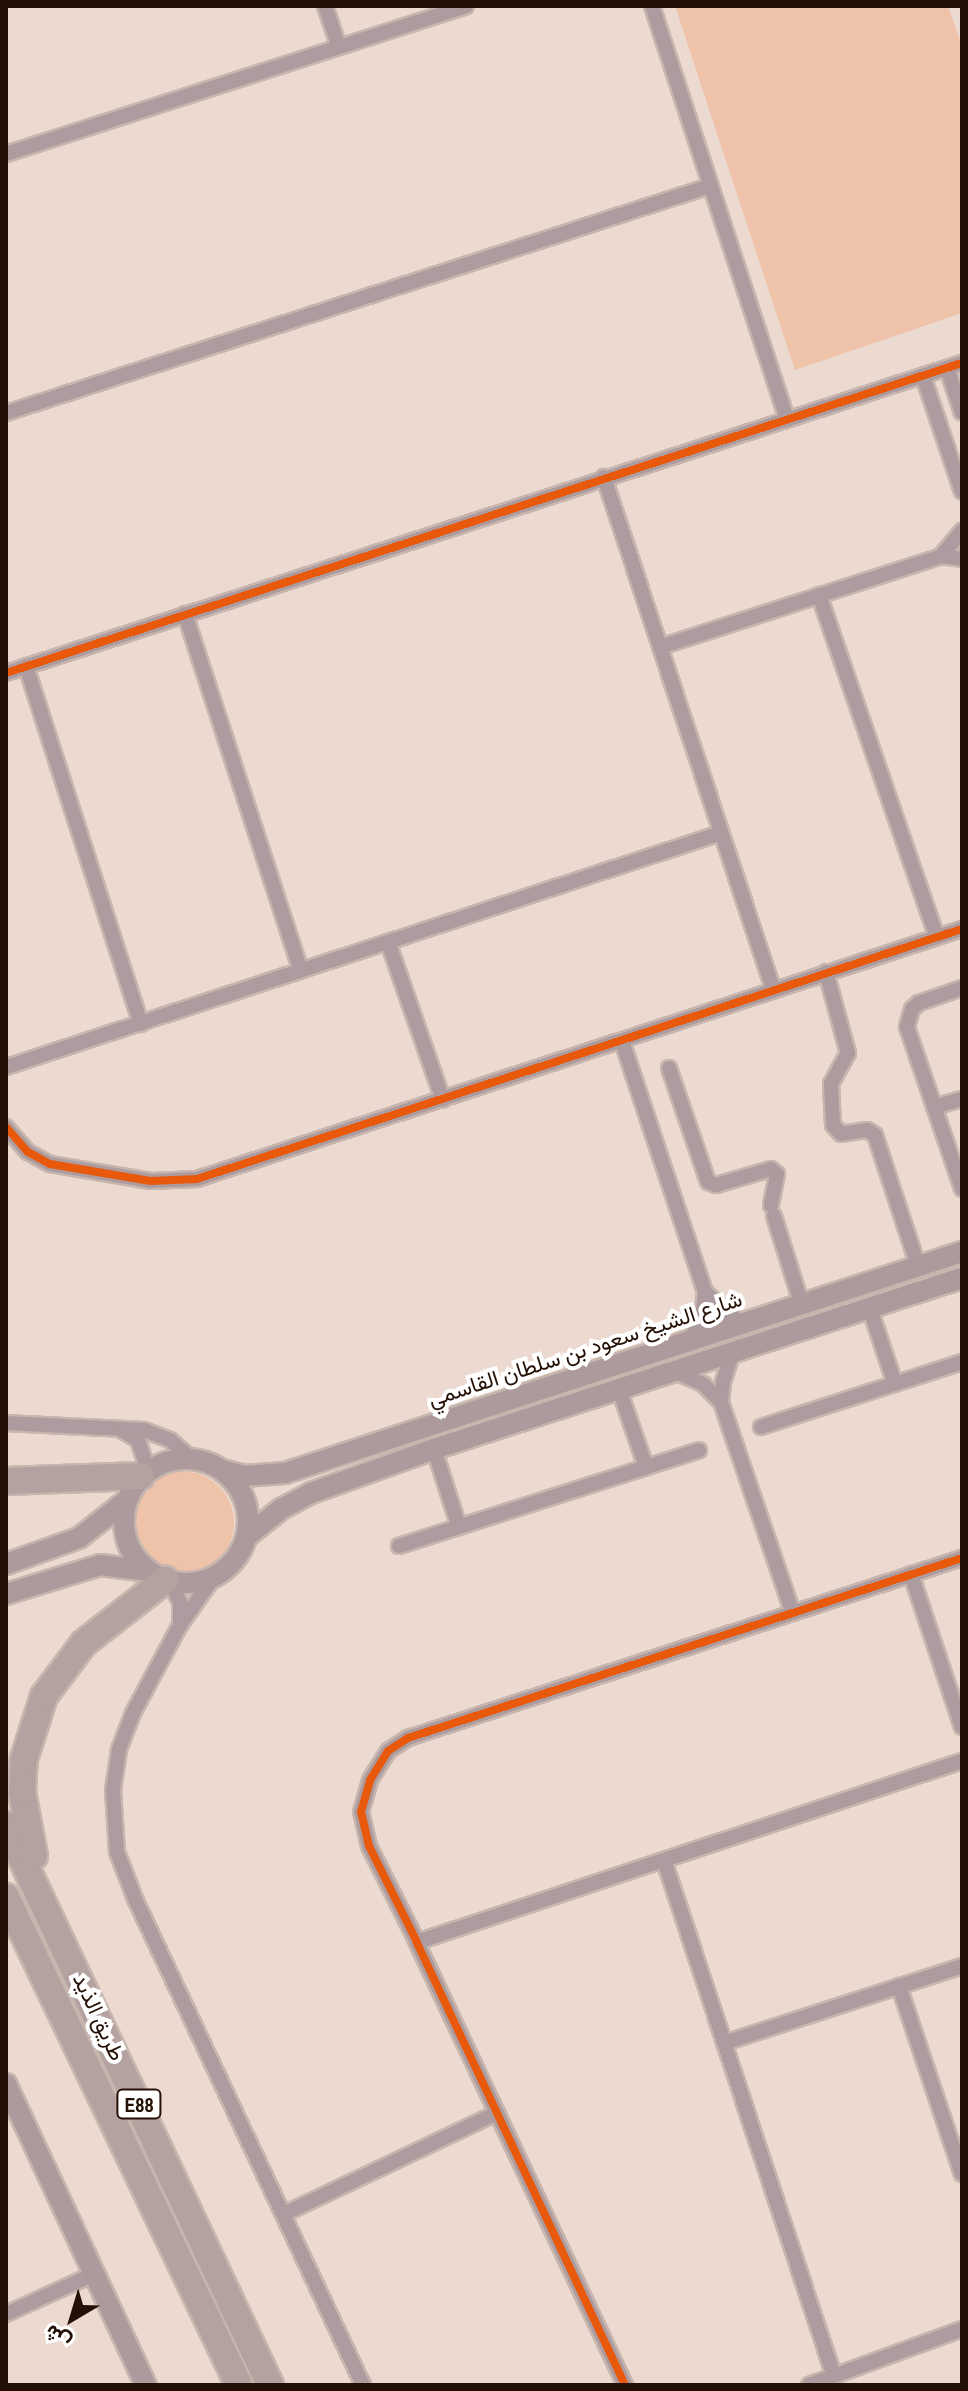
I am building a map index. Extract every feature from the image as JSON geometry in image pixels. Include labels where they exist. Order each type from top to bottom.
[{"type":"highway","points":[[6,1481],[144,1474]]},
{"type":"highway","points":[[66,1946],[26,1825],[22,1792],[24,1759],[31,1727],[44,1696],[84,1643],[161,1577]]},
{"type":"highway","name":"طريق الذيد","points":[[6,1825],[66,1946],[270,2385]]},
{"type":"highway","name":"طريق الذيد","points":[[6,1897],[239,2385]]},
{"type":"highway","points":[[6,1924],[33,1971],[57,2003]]},
{"type":"main road","name":"شارع الشيخ سعود بن سلطان القاسمي","points":[[222,1470],[244,1476],[285,1473],[801,1302],[962,1252]]},
{"type":"main road","points":[[246,1537],[301,1498],[434,1449],[962,1278]]},
{"type":"main road","points":[[676,1372],[669,1359],[690,1341]]},
{"type":"main road","points":[[6,1564],[61,1545],[96,1528],[126,1501],[144,1474],[168,1460],[191,1458],[222,1470],[236,1483],[245,1500],[246,1537],[238,1556],[214,1577],[200,1582],[100,1565],[6,1594]]},
{"type":"main road","points":[[126,1501],[124,1532],[138,1560],[161,1577]]},
{"type":"main road","points":[[6,2084],[146,2385]]},
{"type":"street","points":[[325,6],[339,47]]},
{"type":"street","points":[[6,154],[466,6]]},
{"type":"street","points":[[652,6],[787,418]]},
{"type":"street","points":[[6,413],[710,186]]},
{"type":"street","points":[[6,673],[962,363]]},
{"type":"street","points":[[947,368],[962,413]]},
{"type":"street","points":[[923,376],[962,492]]},
{"type":"street","points":[[604,477],[773,989]]},
{"type":"street","points":[[941,556],[962,531]]},
{"type":"street","points":[[660,647],[941,556],[962,559]]},
{"type":"street","points":[[819,595],[937,937]]},
{"type":"street","points":[[185,614],[301,971]]},
{"type":"street","points":[[26,666],[141,1024]]},
{"type":"street","points":[[6,1067],[721,833]]},
{"type":"street","points":[[6,1127],[28,1152],[50,1164],[126,1178],[175,1182],[221,1173],[962,929]]},
{"type":"street","points":[[388,942],[443,1100]]},
{"type":"street","points":[[826,972],[848,1053],[831,1084],[833,1125],[841,1134],[867,1130],[875,1135],[918,1266]]},
{"type":"street","points":[[962,988],[919,1003],[908,1017],[910,1036],[962,1189]]},
{"type":"street","points":[[622,1041],[705,1292],[702,1318],[690,1341]]},
{"type":"street","points":[[669,1068],[708,1182],[716,1185],[771,1169],[777,1174],[773,1211],[801,1302]]},
{"type":"street","points":[[934,1107],[962,1099]]},
{"type":"street","points":[[705,1292],[740,1323]]},
{"type":"street","points":[[870,1309],[895,1384]]},
{"type":"street","points":[[733,1352],[723,1382],[721,1402],[793,1613]]},
{"type":"street","points":[[761,1427],[962,1362]]},
{"type":"street","points":[[676,1372],[703,1384],[721,1402]]},
{"type":"street","points":[[619,1389],[646,1467]]},
{"type":"street","points":[[6,1423],[158,1434],[191,1458]]},
{"type":"street","points":[[116,1429],[138,1440],[144,1474]]},
{"type":"street","points":[[434,1449],[459,1527]]},
{"type":"street","points":[[399,1546],[699,1450]]},
{"type":"street","points":[[625,2385],[362,1825],[363,1801],[380,1760],[398,1744],[962,1558]]},
{"type":"street","points":[[911,1574],[962,1727]]},
{"type":"street","points":[[161,1577],[180,1602],[180,1625]]},
{"type":"street","points":[[214,1577],[180,1625],[133,1713],[119,1750],[113,1790],[117,1852],[132,1894],[363,2385]]},
{"type":"street","points":[[417,1942],[962,1761]]},
{"type":"street","points":[[664,1860],[834,2376]]},
{"type":"street","points":[[724,2043],[962,1966]]},
{"type":"street","points":[[899,1986],[962,2174]]},
{"type":"street","points":[[284,2214],[497,2113]]},
{"type":"street","points":[[6,2314],[94,2274]]},
{"type":"street","points":[[809,2385],[962,2329]]},
{"type":"shaded area","points":[[675,6],[948,6],[962,46],[962,313],[795,370]]},
{"type":"shaded area","points":[[182,1471],[202,1475],[225,1494],[234,1523],[230,1543],[211,1566],[182,1575],[162,1571],[139,1552],[130,1523],[134,1503],[153,1480]]},
{"type":"cycle path","points":[[6,673],[962,363]]},
{"type":"cycle path","points":[[6,1127],[28,1152],[50,1164],[151,1181],[197,1179],[962,929]]},
{"type":"cycle path","points":[[625,2385],[369,1846],[361,1812],[370,1780],[388,1751],[408,1738],[962,1558]]}]
